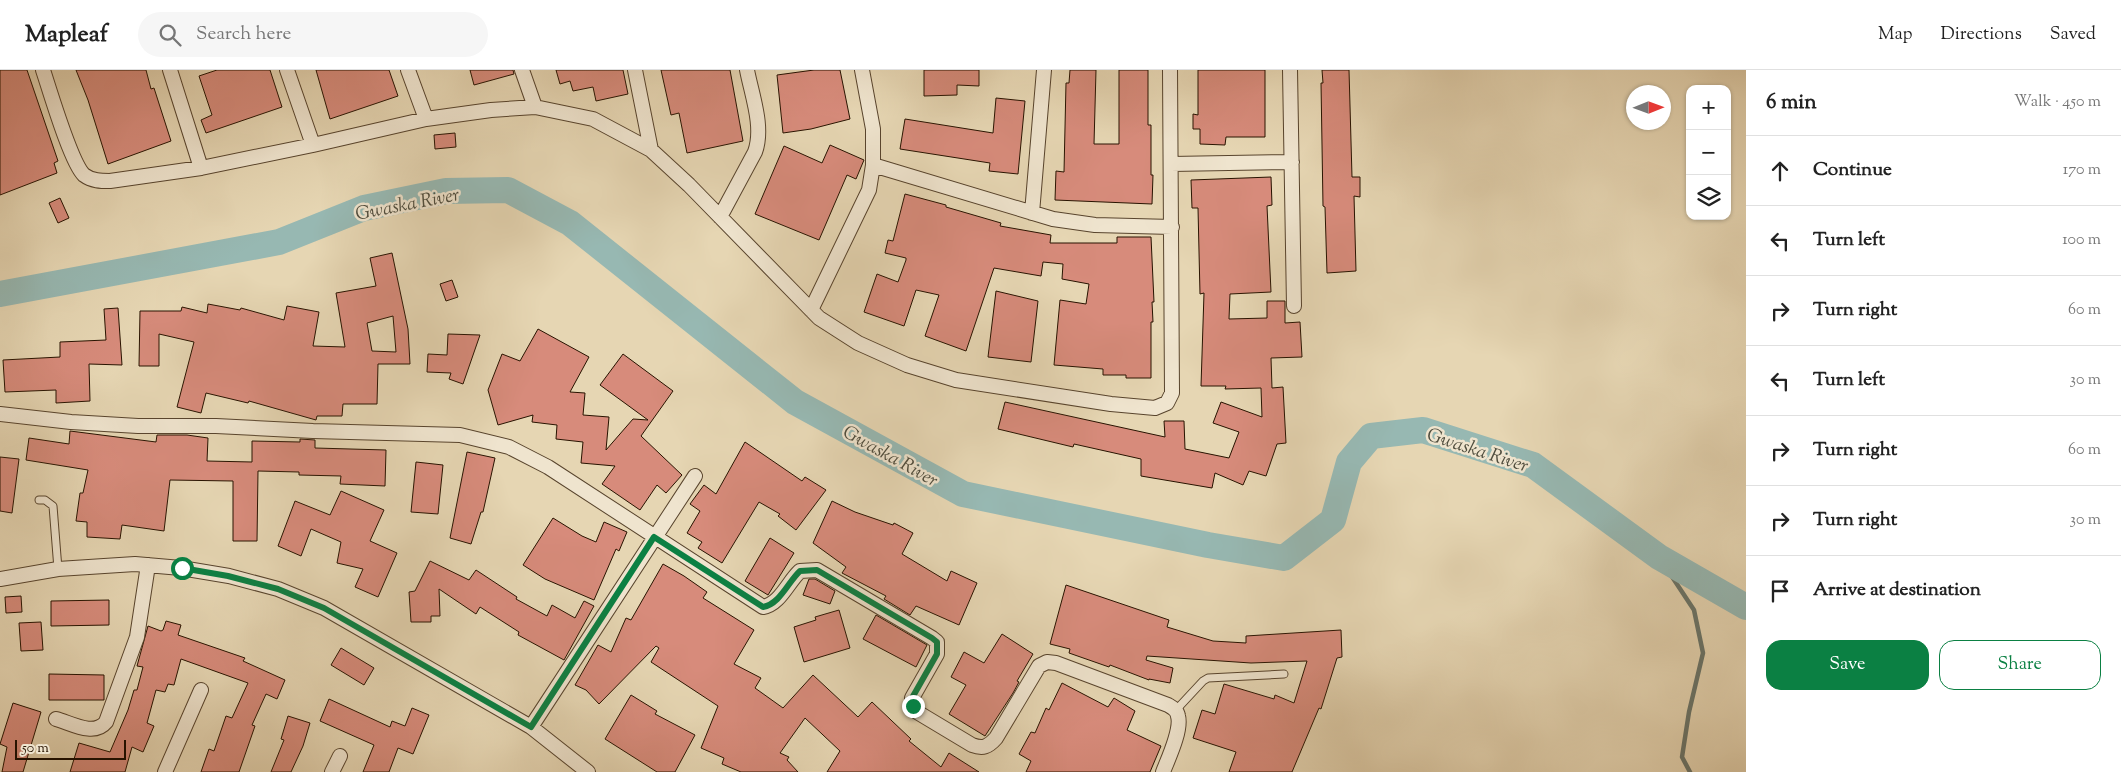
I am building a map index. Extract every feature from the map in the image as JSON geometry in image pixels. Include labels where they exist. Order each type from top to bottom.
[{"type":"street","points":[[43,70],[76,164],[89,178],[110,181],[201,168],[426,119],[492,110],[535,107],[593,119],[650,150],[689,185],[818,318],[858,343],[907,366],[956,380],[1111,404],[1155,408],[1167,403],[1172,393],[1170,70]]},
{"type":"street","points":[[170,70],[201,168]]},
{"type":"street","points":[[287,70],[313,145]]},
{"type":"street","points":[[408,70],[426,119]]},
{"type":"street","points":[[522,70],[535,107]]},
{"type":"street","points":[[635,70],[650,150]]},
{"type":"street","points":[[720,217],[759,141],[759,129],[747,70]]},
{"type":"street","points":[[811,310],[869,190],[873,165],[873,129],[862,70]]},
{"type":"street","points":[[1032,212],[1044,70]]},
{"type":"street","points":[[1290,70],[1294,306]]},
{"type":"street","points":[[1171,164],[1292,162]]},
{"type":"street","points":[[873,165],[1053,219],[1095,225],[1172,227]]},
{"type":"street","points":[[0,414],[71,422],[138,426],[216,426],[460,435],[509,447],[548,467],[763,607],[775,602],[800,571],[817,570],[932,638],[937,642],[937,654],[912,698],[913,706],[917,712],[972,745],[981,748],[989,746],[996,738],[1039,666],[1047,662],[1158,701],[1176,710],[1179,718],[1178,729],[1163,772]]},
{"type":"street","points":[[531,727],[695,476]]},
{"type":"street","points":[[0,579],[58,569],[135,564],[182,568],[237,578],[278,589],[324,608],[531,727],[588,772]]},
{"type":"street","points":[[56,719],[93,730],[101,728],[106,722],[137,637],[148,565]]},
{"type":"street","points":[[165,772],[201,690]]},
{"type":"street","points":[[332,772],[340,756]]},
{"type":"lane","points":[[39,500],[45,500],[53,506],[58,569]]},
{"type":"lane","points":[[1176,710],[1208,678],[1284,674]]},
{"type":"building","points":[[0,70],[27,70],[58,161],[54,163],[57,173],[0,195]]},
{"type":"building","points":[[76,70],[146,70],[151,89],[154,88],[171,141],[108,164],[88,100]]},
{"type":"building","points":[[217,70],[270,70],[282,107],[206,133],[201,120],[212,115],[199,76]]},
{"type":"building","points":[[316,70],[389,70],[398,96],[330,119]]},
{"type":"building","points":[[470,70],[513,70],[514,74],[474,85]]},
{"type":"building","points":[[556,70],[623,70],[628,94],[596,101],[593,87],[573,91],[570,81],[560,84]]},
{"type":"building","points":[[661,70],[730,70],[743,141],[687,153],[679,113],[671,115]]},
{"type":"building","points":[[814,70],[840,70],[850,119],[811,129],[783,133],[777,75]]},
{"type":"building","points":[[924,70],[979,70],[979,86],[957,85],[957,95],[924,96]]},
{"type":"building","points":[[1070,70],[1096,70],[1094,144],[1119,144],[1119,70],[1148,70],[1148,125],[1151,125],[1151,175],[1153,175],[1152,204],[1055,200],[1056,171],[1064,172],[1066,83],[1069,83]]},
{"type":"building","points":[[1198,70],[1265,70],[1265,137],[1226,137],[1225,145],[1200,144],[1200,129],[1193,129],[1193,114],[1198,115]]},
{"type":"building","points":[[1322,70],[1349,70],[1352,177],[1360,177],[1360,197],[1354,196],[1356,271],[1327,273],[1325,207],[1323,206]]},
{"type":"building","points":[[996,98],[1025,101],[1018,174],[989,171],[990,163],[900,149],[905,119],[993,133]]},
{"type":"building","points":[[455,133],[456,147],[435,149],[434,135]]},
{"type":"building","points":[[830,145],[864,160],[856,179],[847,175],[819,240],[755,214],[784,146],[822,163]]},
{"type":"building","points":[[1271,177],[1272,205],[1267,206],[1271,292],[1230,294],[1229,319],[1267,318],[1267,301],[1285,301],[1285,323],[1300,322],[1302,357],[1271,358],[1272,388],[1283,387],[1286,443],[1277,444],[1266,476],[1249,471],[1243,485],[1215,473],[1212,488],[1141,476],[1141,459],[1074,444],[1073,447],[998,429],[1005,402],[1165,437],[1164,421],[1184,421],[1185,449],[1229,458],[1239,432],[1213,423],[1221,402],[1262,417],[1261,388],[1225,389],[1226,386],[1201,386],[1204,293],[1200,294],[1198,208],[1192,208],[1191,180]]},
{"type":"building","points":[[905,194],[1001,223],[1000,226],[1051,235],[1050,243],[1117,243],[1117,237],[1151,237],[1154,302],[1152,302],[1153,322],[1151,322],[1151,378],[1126,378],[1126,375],[1103,375],[1103,369],[1054,365],[1060,300],[1086,304],[1089,284],[1062,279],[1063,264],[1043,262],[1041,276],[994,268],[966,351],[925,336],[939,295],[916,290],[904,326],[864,312],[877,274],[898,282],[906,260],[906,258],[885,253],[888,240],[893,241]]},
{"type":"building","points":[[60,198],[69,218],[58,223],[49,203]]},
{"type":"building","points":[[392,253],[408,329],[410,364],[378,364],[377,404],[343,404],[342,416],[317,416],[316,420],[249,401],[248,403],[206,393],[201,413],[177,407],[194,342],[159,334],[159,366],[139,366],[140,311],[181,311],[182,307],[207,313],[208,304],[240,310],[241,308],[284,320],[287,306],[319,312],[313,346],[345,347],[336,293],[376,286],[370,258]],"holes":[[[393,316],[396,352],[372,351],[367,323]]]},
{"type":"building","points":[[452,280],[458,297],[446,301],[440,284]]},
{"type":"building","points":[[996,291],[1038,301],[1031,362],[988,357]]},
{"type":"building","points":[[118,308],[122,365],[89,364],[90,401],[56,403],[56,390],[5,392],[3,360],[60,357],[60,342],[106,340],[104,309]]},
{"type":"building","points":[[538,329],[589,357],[570,392],[585,393],[583,415],[609,417],[606,450],[633,419],[648,420],[600,385],[623,354],[673,391],[641,436],[682,475],[666,493],[657,485],[640,510],[602,484],[615,466],[581,463],[583,442],[556,439],[557,425],[532,422],[533,415],[498,425],[488,390],[502,354],[520,361]]},
{"type":"building","points":[[448,334],[480,335],[463,384],[449,379],[451,373],[427,372],[428,354],[447,355]]},
{"type":"building","points":[[70,431],[156,442],[157,435],[187,435],[208,438],[207,461],[252,462],[252,441],[300,442],[300,439],[315,440],[315,448],[386,450],[385,486],[340,484],[341,476],[299,475],[299,472],[258,471],[257,541],[233,541],[233,481],[170,480],[164,531],[122,525],[120,539],[87,537],[87,522],[76,521],[80,493],[83,493],[88,470],[26,460],[29,438],[69,444]]},
{"type":"building","points":[[745,442],[802,481],[805,477],[826,490],[796,530],[778,516],[780,514],[759,502],[722,563],[698,548],[702,542],[687,533],[700,511],[690,504],[704,485],[716,494]]},
{"type":"building","points":[[467,452],[495,458],[483,512],[481,512],[471,544],[450,538]]},
{"type":"building","points":[[0,457],[19,459],[12,513],[0,511]]},
{"type":"building","points":[[416,462],[443,465],[438,514],[411,512]]},
{"type":"building","points":[[341,491],[384,510],[370,541],[397,553],[378,597],[355,587],[363,569],[337,563],[341,542],[311,529],[301,556],[278,546],[295,501],[330,515]]},
{"type":"building","points":[[832,501],[855,512],[893,525],[894,523],[913,533],[902,554],[947,581],[951,571],[977,583],[959,625],[916,606],[910,615],[884,599],[886,596],[842,573],[846,567],[813,543]]},
{"type":"building","points":[[553,518],[582,536],[596,542],[604,522],[627,532],[619,551],[616,549],[594,600],[545,579],[523,565]]},
{"type":"building","points":[[770,538],[794,553],[768,595],[745,581]]},
{"type":"building","points":[[430,561],[469,580],[476,570],[517,597],[516,599],[547,616],[552,605],[575,618],[584,601],[594,606],[564,660],[518,635],[519,632],[480,607],[476,614],[439,589],[440,616],[431,616],[431,622],[411,622],[409,592],[415,591]]},
{"type":"building","points":[[663,564],[707,592],[703,598],[754,630],[734,664],[761,678],[755,688],[783,708],[813,675],[858,717],[872,702],[911,739],[909,741],[941,767],[949,753],[979,772],[827,772],[840,751],[805,718],[780,753],[789,757],[787,760],[798,772],[741,772],[722,764],[724,758],[701,748],[718,706],[651,662],[659,648],[656,646],[599,704],[586,690],[575,685],[598,645],[611,652],[626,618],[631,620]]},
{"type":"building","points":[[809,579],[815,579],[835,591],[830,604],[803,595]]},
{"type":"building","points":[[1066,585],[1169,620],[1167,627],[1213,641],[1246,643],[1246,636],[1341,630],[1342,657],[1337,658],[1321,709],[1319,708],[1292,772],[1229,772],[1236,752],[1193,738],[1202,710],[1215,714],[1224,684],[1274,699],[1275,695],[1294,703],[1307,661],[1251,663],[1147,656],[1146,660],[1173,668],[1170,683],[1149,680],[1110,665],[1109,667],[1069,653],[1070,649],[1050,644]]},
{"type":"building","points":[[21,596],[22,612],[6,613],[5,597]]},
{"type":"building","points":[[109,600],[109,625],[51,626],[51,601]]},
{"type":"building","points":[[839,610],[850,648],[804,662],[794,627],[816,620],[815,617]]},
{"type":"building","points":[[876,615],[927,645],[916,667],[863,639]]},
{"type":"building","points":[[166,621],[181,625],[178,635],[245,658],[243,661],[285,680],[277,699],[266,694],[252,725],[255,726],[239,772],[201,772],[209,749],[214,751],[226,716],[232,718],[248,683],[181,659],[174,685],[168,684],[165,692],[156,690],[147,723],[154,726],[143,752],[132,747],[125,772],[70,772],[79,743],[110,752],[128,710],[134,690],[137,690],[143,667],[137,666],[148,626],[161,631]]},
{"type":"building","points":[[41,622],[43,650],[21,651],[19,623]]},
{"type":"building","points":[[1002,634],[1033,654],[1017,681],[1019,682],[1013,693],[985,736],[949,714],[966,685],[951,677],[964,652],[984,663]]},
{"type":"building","points":[[341,648],[374,668],[364,685],[331,665]]},
{"type":"building","points":[[49,674],[104,675],[104,700],[49,700]]},
{"type":"building","points":[[1062,683],[1108,707],[1114,698],[1135,711],[1127,730],[1161,746],[1150,772],[1026,772],[1031,761],[1019,754],[1031,732],[1035,733],[1046,708],[1049,710]]},
{"type":"building","points":[[631,695],[657,711],[655,714],[695,735],[675,772],[657,772],[605,739]]},
{"type":"building","points":[[329,699],[390,727],[392,721],[405,726],[412,708],[429,715],[413,754],[398,748],[389,772],[363,772],[374,745],[320,721]]},
{"type":"building","points":[[13,703],[41,712],[23,772],[2,772],[7,747],[0,744]]},
{"type":"building","points":[[288,716],[310,723],[303,746],[291,772],[271,772],[284,740],[281,739]]},
{"type":"waterway","name":"Gwaska River","points":[[0,294],[279,242],[364,208],[446,191],[508,190],[570,223],[795,402],[963,494],[1208,545],[1284,558],[1333,520],[1349,462],[1371,436],[1423,430],[1533,465],[1659,557],[1746,607]]},
{"type":"waterway","points":[[1659,557],[1694,610],[1703,653],[1689,712],[1682,757],[1690,772]]},
{"type":"route","points":[[182,568],[228,576],[278,589],[324,608],[531,727],[654,537],[763,607],[775,602],[793,577],[800,571],[817,570],[932,638],[937,642],[937,654],[912,698],[913,706]]}]
